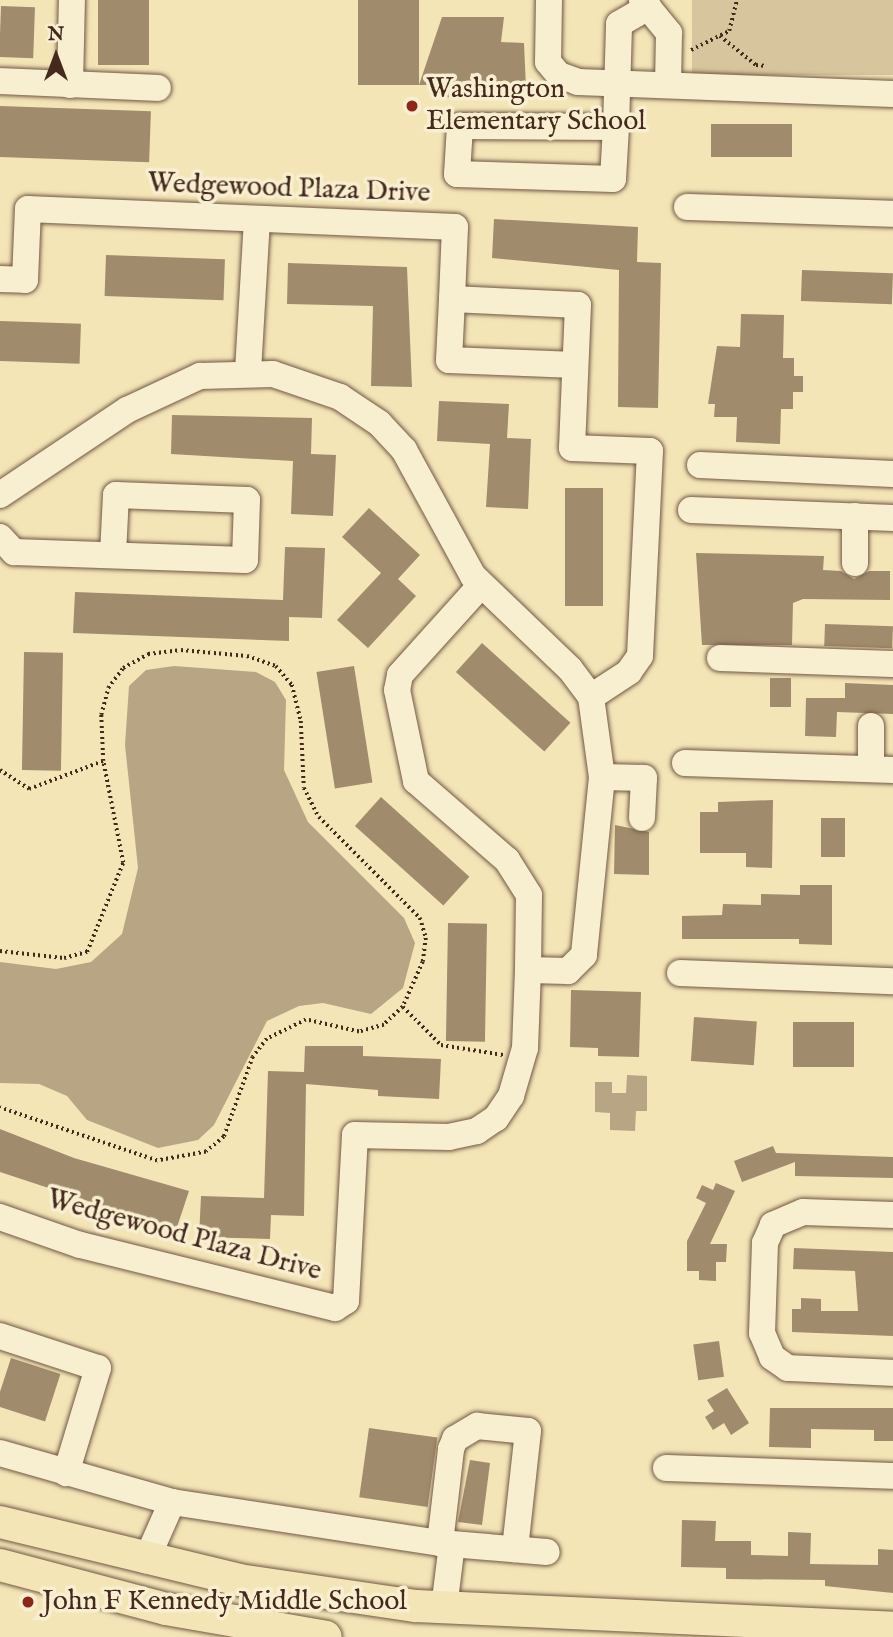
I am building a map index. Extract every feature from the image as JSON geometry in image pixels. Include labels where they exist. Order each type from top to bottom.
[{"type":"main road","points":[[0,1522],[146,1560],[320,1593],[444,1608],[893,1628]]},
{"type":"main road","points":[[97,1592],[122,1581],[146,1560]]},
{"type":"main road","points":[[0,1565],[166,1609],[326,1637]]},
{"type":"main road","points":[[166,1609],[207,1592],[386,1620],[431,1620],[444,1608]]},
{"type":"street","points":[[70,85],[72,0]]},
{"type":"street","points":[[549,0],[548,62],[559,75],[578,82],[893,94]]},
{"type":"street","points":[[616,127],[460,126],[457,174],[613,179],[616,127],[619,24],[645,3],[668,33],[668,85]]},
{"type":"street","points":[[0,81],[158,88]]},
{"type":"street","points":[[687,207],[893,214]]},
{"type":"street","name":"Wedgewood Plaza Drive","points":[[0,279],[25,280],[28,209],[455,227],[452,299]]},
{"type":"street","points":[[248,371],[257,219]]},
{"type":"street","points":[[575,365],[449,360],[452,299],[578,305],[572,449],[650,451],[640,656],[629,672],[591,697]]},
{"type":"street","points":[[0,495],[156,393],[200,376],[248,371],[319,388],[379,423],[415,467],[452,542],[481,585],[570,669],[591,697],[602,777],[584,955],[568,971],[528,970]]},
{"type":"street","points":[[700,465],[893,474]]},
{"type":"street","points":[[816,515],[818,470]]},
{"type":"street","points":[[1,541],[14,552],[245,560],[247,500],[116,495],[113,555]]},
{"type":"street","points":[[691,510],[893,518]]},
{"type":"street","points":[[855,516],[855,563]]},
{"type":"street","name":"Wedgewood Plaza Drive","points":[[0,1217],[80,1245],[335,1308],[346,1301],[355,1135],[449,1138],[477,1131],[496,1118],[511,1096],[524,1056],[529,895],[507,860],[416,781],[397,690],[400,675],[481,585]]},
{"type":"street","points":[[720,658],[893,664]]},
{"type":"street","points":[[685,763],[882,769],[871,726]]},
{"type":"street","points":[[602,777],[644,778],[642,818]]},
{"type":"street","points":[[680,973],[893,981]]},
{"type":"street","points":[[893,1215],[803,1212],[773,1225],[765,1243],[762,1333],[772,1357],[797,1369],[893,1373]]},
{"type":"street","points":[[0,1337],[98,1368],[66,1473]]},
{"type":"street","points":[[444,1608],[446,1544],[455,1439],[477,1426],[528,1431],[515,1549]]},
{"type":"street","points":[[0,1453],[172,1502],[446,1544],[547,1552]]},
{"type":"street","points":[[666,1468],[893,1476]]},
{"type":"street","points":[[146,1560],[172,1502]]},
{"type":"path","points":[[688,52],[729,31],[737,0]]},
{"type":"path","points":[[720,36],[756,65],[782,67]]},
{"type":"path","points":[[0,951],[64,958],[87,952],[123,863],[103,761],[101,715],[108,688],[123,668],[148,654],[181,650],[247,656],[276,666],[292,685],[302,721],[304,788],[319,817],[420,918],[423,962],[403,1007],[384,1026],[359,1032],[306,1020],[267,1039],[253,1057],[223,1137],[184,1161],[157,1161],[0,1108]]},
{"type":"path","points":[[0,770],[29,789],[103,761]]},
{"type":"path","points":[[403,1007],[441,1045],[459,1052],[524,1056]]},
{"type":"shaded area","points":[[692,0],[893,0],[893,75],[692,75]]},
{"type":"shaded area","points":[[174,666],[256,672],[275,682],[286,700],[284,770],[308,822],[404,918],[415,943],[403,988],[371,1014],[323,1003],[299,1006],[267,1021],[214,1125],[198,1140],[158,1148],[87,1120],[67,1096],[39,1084],[0,1083],[0,962],[56,969],[91,962],[122,934],[138,868],[125,745],[129,686],[146,670]]},
{"type":"shaded area","points":[[627,1075],[647,1076],[647,1111],[636,1111],[635,1131],[610,1130],[610,1113],[595,1112],[595,1082],[612,1082],[612,1093],[626,1093]]},
{"type":"building","points":[[98,0],[149,0],[149,65],[98,65]]},
{"type":"building","points":[[358,0],[419,0],[419,85],[358,85]]},
{"type":"building","points":[[1,6],[35,7],[33,58],[0,57]]},
{"type":"building","points":[[442,17],[504,17],[501,42],[524,43],[526,88],[500,89],[501,100],[441,97],[441,85],[419,85]]},
{"type":"building","points":[[0,106],[151,111],[149,162],[0,157]]},
{"type":"building","points":[[711,124],[792,124],[792,157],[711,157]]},
{"type":"building","points":[[494,219],[638,227],[637,262],[661,263],[658,408],[618,407],[619,270],[492,258]]},
{"type":"building","points":[[106,255],[225,259],[223,300],[105,296]]},
{"type":"building","points":[[288,263],[407,267],[412,387],[371,386],[373,306],[287,304]]},
{"type":"building","points":[[802,270],[893,273],[892,304],[801,301]]},
{"type":"building","points":[[741,314],[784,315],[783,358],[794,358],[794,376],[803,376],[803,392],[793,392],[793,409],[781,409],[780,444],[736,442],[737,417],[714,417],[715,404],[708,404],[717,346],[740,347]]},
{"type":"building","points":[[0,321],[81,324],[80,364],[0,361]]},
{"type":"building","points":[[439,401],[509,404],[507,438],[531,439],[528,509],[486,507],[490,444],[437,441]]},
{"type":"building","points":[[172,415],[312,418],[311,454],[336,455],[333,516],[291,514],[293,461],[171,454]]},
{"type":"building","points":[[565,488],[603,488],[603,606],[565,606]]},
{"type":"building","points":[[369,508],[420,555],[398,579],[416,596],[368,648],[337,620],[381,573],[342,537]]},
{"type":"building","points":[[285,547],[325,548],[322,618],[289,617],[289,641],[73,633],[75,592],[283,600]]},
{"type":"building","points":[[696,553],[824,556],[823,570],[841,571],[854,579],[869,571],[890,571],[890,600],[803,599],[793,603],[792,645],[702,645]]},
{"type":"building","points":[[825,624],[893,626],[892,648],[824,646]]},
{"type":"building","points":[[482,643],[570,723],[544,752],[456,672]]},
{"type":"building","points":[[24,652],[63,653],[61,771],[22,770]]},
{"type":"building","points":[[354,666],[372,783],[335,788],[316,672]]},
{"type":"building","points":[[770,678],[791,678],[791,707],[770,707]]},
{"type":"building","points":[[845,683],[893,685],[893,714],[837,712],[836,737],[805,736],[806,698],[845,698]]},
{"type":"building","points":[[381,797],[469,877],[443,906],[355,826]]},
{"type":"building","points":[[773,800],[772,868],[746,867],[746,853],[700,853],[700,812],[718,812],[718,802]]},
{"type":"building","points":[[821,818],[845,818],[845,857],[821,857]]},
{"type":"building","points":[[615,825],[649,832],[649,875],[614,874]]},
{"type":"building","points":[[800,885],[832,885],[832,945],[799,944],[799,939],[682,939],[682,916],[722,915],[723,904],[761,905],[761,894],[800,895]]},
{"type":"building","points":[[448,923],[487,924],[485,1042],[446,1041]]},
{"type":"building","points":[[571,990],[641,992],[639,1057],[598,1056],[598,1048],[570,1047]]},
{"type":"building","points":[[694,1017],[757,1021],[754,1065],[691,1061]]},
{"type":"building","points":[[793,1022],[854,1022],[854,1067],[793,1067]]},
{"type":"building","points":[[305,1046],[363,1046],[363,1056],[441,1059],[439,1099],[378,1096],[378,1090],[306,1084],[304,1216],[271,1215],[270,1239],[199,1237],[201,1196],[264,1198],[268,1071],[304,1072]]},
{"type":"building","points":[[0,1129],[74,1158],[189,1191],[176,1230],[0,1172]]},
{"type":"building","points":[[773,1146],[776,1153],[893,1157],[893,1178],[795,1176],[795,1162],[742,1182],[734,1161]]},
{"type":"building","points":[[716,1183],[735,1191],[710,1244],[727,1244],[726,1262],[716,1262],[716,1281],[699,1280],[699,1271],[687,1271],[687,1241],[706,1203],[696,1198],[702,1185],[713,1190]]},
{"type":"building","points":[[794,1248],[893,1252],[893,1336],[792,1332],[792,1309],[801,1309],[801,1298],[821,1299],[821,1311],[858,1311],[855,1271],[793,1269]]},
{"type":"building","points":[[719,1341],[724,1377],[698,1380],[693,1345]]},
{"type":"building","points":[[11,1358],[60,1374],[45,1422],[0,1407],[0,1392]]},
{"type":"building","points":[[727,1388],[749,1423],[731,1435],[724,1423],[713,1430],[705,1417],[714,1411],[707,1400]]},
{"type":"building","points":[[770,1408],[893,1408],[893,1441],[874,1441],[874,1430],[811,1429],[811,1448],[769,1447]]},
{"type":"building","points":[[369,1428],[437,1438],[428,1507],[359,1497]]},
{"type":"building","points":[[470,1460],[490,1463],[482,1525],[458,1522]]},
{"type":"building","points":[[682,1520],[716,1521],[715,1541],[751,1541],[751,1555],[788,1556],[788,1532],[811,1533],[810,1564],[878,1565],[878,1549],[893,1550],[893,1593],[825,1586],[825,1580],[726,1579],[726,1568],[681,1567]]},
{"type":"place","name":"Washington Elementary School","points":[[412,106]]},
{"type":"place","name":"John F Kennedy Middle School","points":[[28,1602]]}]
